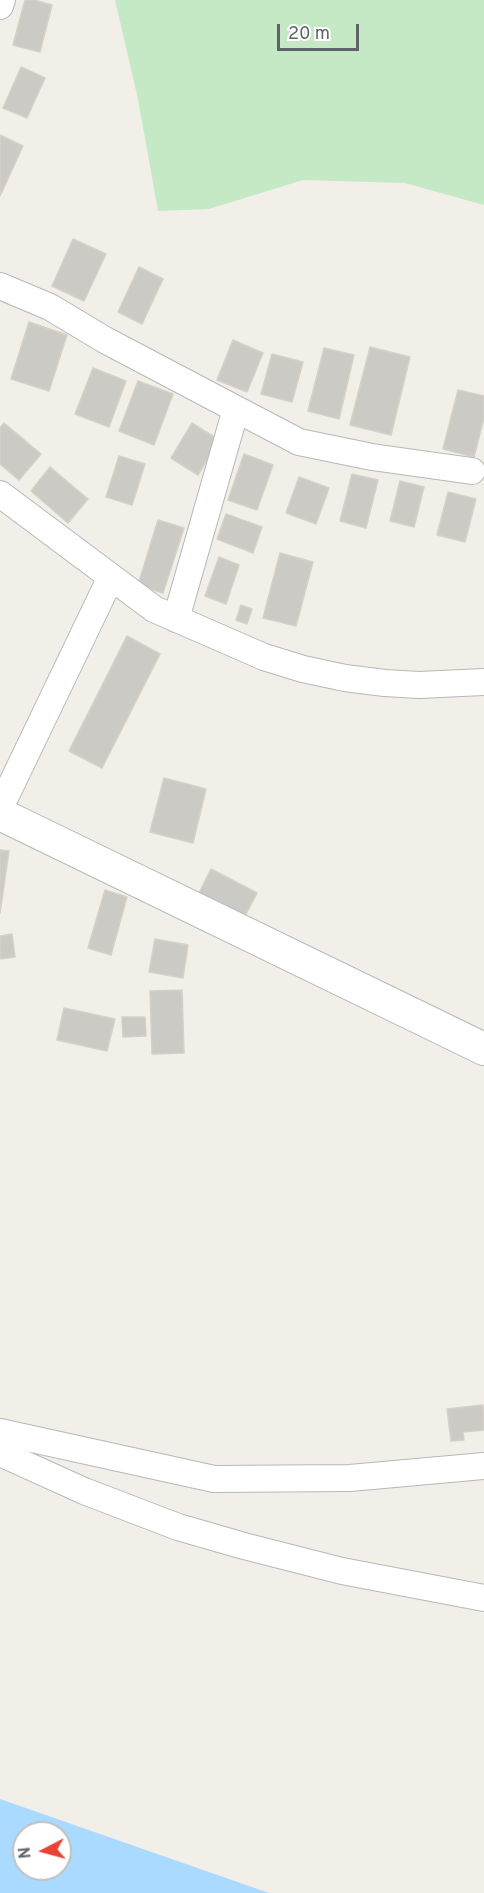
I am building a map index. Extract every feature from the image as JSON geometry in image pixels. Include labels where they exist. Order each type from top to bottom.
[{"type":"street","points":[[0,6],[2,0]]},
{"type":"street","points":[[0,286],[50,307],[105,340],[299,442],[372,457],[472,471]]},
{"type":"street","points":[[176,619],[236,409]]},
{"type":"street","points":[[0,494],[154,609],[264,657],[303,669],[345,678],[385,683],[419,685],[484,682]]},
{"type":"street","points":[[0,808],[111,577]]},
{"type":"street","points":[[0,814],[484,1049]]},
{"type":"street","points":[[0,1432],[214,1479],[351,1478],[484,1466]]},
{"type":"street","points":[[0,1453],[84,1491],[178,1527],[342,1570],[484,1598]]},
{"type":"green space","points":[[115,0],[484,0],[484,205],[405,183],[303,180],[209,209],[158,211],[138,99]]},
{"type":"water","points":[[0,1799],[63,1821],[12,1821],[12,1881],[72,1881],[72,1824],[269,1893],[0,1893]]},
{"type":"building","points":[[25,0],[52,5],[40,52],[13,45]]},
{"type":"building","points":[[21,67],[45,78],[27,118],[3,108]]},
{"type":"building","points":[[0,135],[23,146],[0,196]]},
{"type":"building","points":[[73,239],[106,254],[84,301],[52,286]]},
{"type":"building","points":[[139,267],[163,279],[142,324],[118,312]]},
{"type":"building","points":[[29,322],[67,335],[49,391],[11,379]]},
{"type":"building","points":[[233,340],[263,353],[247,392],[217,380]]},
{"type":"building","points":[[370,347],[410,357],[391,435],[350,425]]},
{"type":"building","points":[[324,348],[354,355],[339,419],[308,411]]},
{"type":"building","points":[[272,354],[303,362],[292,402],[261,394]]},
{"type":"building","points":[[93,368],[126,381],[109,427],[75,414]]},
{"type":"building","points":[[138,381],[173,394],[154,445],[119,431]]},
{"type":"building","points":[[458,390],[484,396],[484,418],[474,457],[443,449]]},
{"type":"building","points":[[4,423],[41,454],[19,480],[0,464],[0,428]]},
{"type":"building","points":[[192,423],[219,440],[198,475],[171,458]]},
{"type":"building","points":[[244,454],[273,465],[257,510],[228,500]]},
{"type":"building","points":[[119,456],[145,464],[132,505],[106,497]]},
{"type":"building","points":[[50,467],[88,499],[68,523],[31,491]]},
{"type":"building","points":[[352,474],[378,480],[366,528],[340,521]]},
{"type":"building","points":[[299,477],[329,488],[316,524],[286,513]]},
{"type":"building","points":[[400,481],[424,487],[414,527],[390,521]]},
{"type":"building","points":[[448,492],[476,499],[465,542],[437,535]]},
{"type":"building","points":[[226,514],[262,527],[253,553],[217,539]]},
{"type":"building","points":[[158,520],[184,528],[163,593],[138,585]]},
{"type":"building","points":[[280,553],[313,562],[296,626],[263,618]]},
{"type":"building","points":[[219,557],[239,565],[226,604],[205,596]]},
{"type":"building","points":[[241,605],[252,609],[247,624],[236,620]]},
{"type":"building","points":[[127,636],[160,654],[102,768],[69,751]]},
{"type":"building","points":[[164,778],[206,789],[193,843],[150,832]]},
{"type":"building","points":[[0,850],[9,851],[0,913]]},
{"type":"building","points":[[211,869],[257,893],[244,918],[199,893]]},
{"type":"building","points":[[105,890],[127,897],[111,955],[88,948]]},
{"type":"building","points":[[12,934],[15,957],[0,959],[0,936]]},
{"type":"building","points":[[155,939],[188,945],[183,978],[149,972]]},
{"type":"building","points":[[182,990],[184,1053],[152,1054],[150,991]]},
{"type":"building","points":[[64,1008],[115,1019],[107,1051],[57,1040]]},
{"type":"building","points":[[122,1017],[145,1017],[146,1036],[123,1037]]},
{"type":"building","points":[[483,1405],[484,1430],[463,1432],[464,1440],[451,1441],[447,1409]]}]
